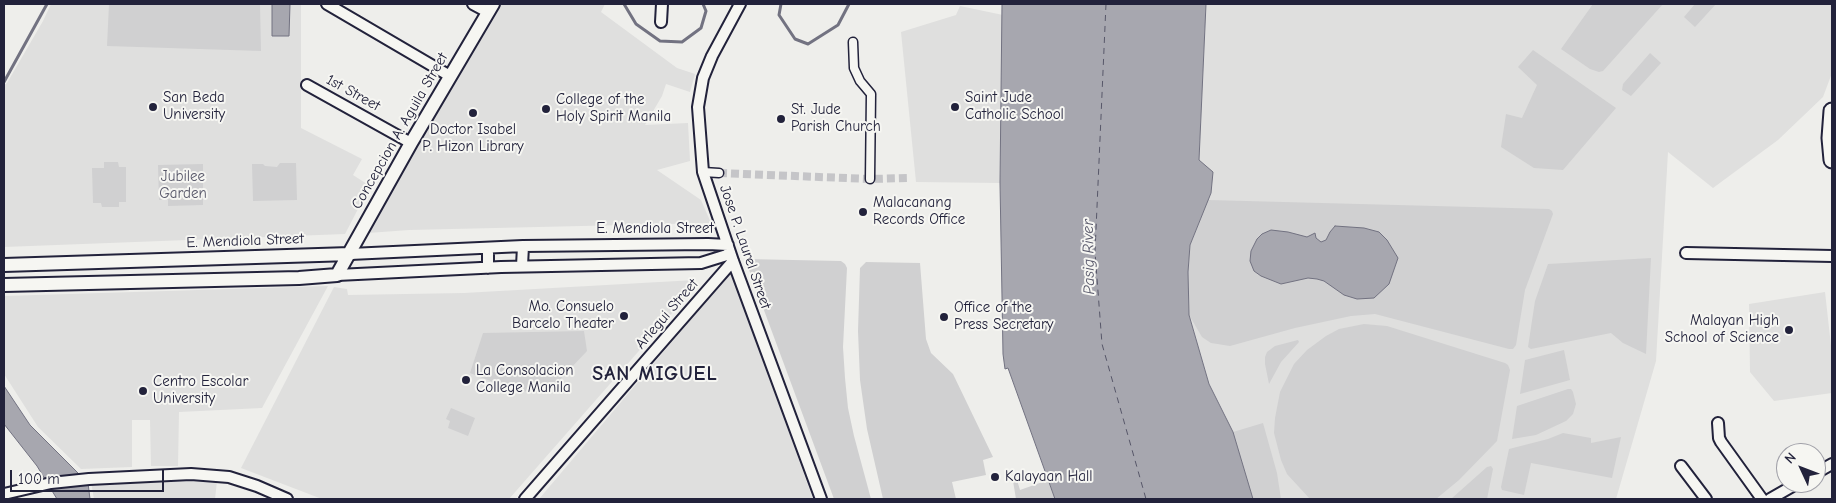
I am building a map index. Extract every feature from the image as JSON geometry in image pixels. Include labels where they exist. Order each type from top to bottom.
[{"type":"main road","points":[[1832,110],[1830,138],[1832,160]]},
{"type":"street","points":[[327,4],[450,76]]},
{"type":"street","points":[[473,4],[490,8]]},
{"type":"street","points":[[661,22],[662,4]]},
{"type":"street","name":"Jose P. Laurel Street","points":[[740,4],[712,56],[703,78],[698,107],[703,172],[730,254],[821,499]]},
{"type":"street","name":"Concepcion A. Aguila Street","points":[[337,275],[411,142],[490,8]]},
{"type":"street","points":[[853,42],[854,68],[860,81],[871,94],[870,179]]},
{"type":"street","name":"1st Street","points":[[307,85],[411,142]]},
{"type":"street","points":[[703,172],[719,173]]},
{"type":"street","name":"E. Mendiola Street","points":[[4,265],[350,254],[523,246],[698,244],[730,254]]},
{"type":"street","points":[[522,266],[523,246]]},
{"type":"street","points":[[488,248],[488,268]]},
{"type":"street","points":[[1686,253],[1832,256]]},
{"type":"street","name":"E. Mendiola Street","points":[[4,285],[337,275],[522,266],[701,263],[730,254]]},
{"type":"street","name":"Arlegui Street","points":[[525,499],[730,254]]},
{"type":"street","points":[[1718,423],[1718,438],[1720,442],[1762,499]]},
{"type":"street","points":[[1681,466],[1706,499]]},
{"type":"street","points":[[4,494],[46,484],[89,479],[191,474],[229,477],[258,486],[287,499]]},
{"type":"shaded area","name":"San Beda University","points":[[51,4],[301,4],[301,128],[362,159],[353,175],[370,186],[345,234],[4,247],[4,85],[7,83],[43,21]]},
{"type":"shaded area","name":"College of the Holy Spirit Manila","points":[[499,4],[605,4],[601,12],[677,68],[695,74],[690,92],[666,84],[662,96],[645,125],[688,123],[690,161],[657,170],[701,200],[711,223],[409,230],[368,233]]},
{"type":"shaded area","points":[[1206,4],[1832,4],[1832,73],[1823,97],[1778,140],[1713,188],[1668,152],[1656,361],[1616,499],[1253,499],[1226,417],[1209,384],[1189,315],[1202,213],[1211,192],[1199,160]]},
{"type":"shaded area","name":"Saint Jude Catholic School","points":[[960,6],[1003,15],[1000,183],[916,182],[901,32],[956,15]]},
{"type":"shaded area","points":[[731,272],[813,499],[539,499]]},
{"type":"shaded area","name":"La Consolacion College Manila","points":[[695,280],[695,287],[509,499],[322,499],[241,468],[334,287],[347,289],[348,295],[464,293]]},
{"type":"shaded area","name":"Centro Escolar University","points":[[328,286],[262,408],[179,412],[178,466],[151,466],[150,420],[132,420],[132,467],[81,469],[38,427],[4,374],[4,296]]},
{"type":"shaded area","name":"Malayan High School of Science","points":[[1825,292],[1832,355],[1832,393],[1774,401],[1750,372],[1749,304]]},
{"type":"shaded area","points":[[217,481],[215,499],[94,499],[91,482]]},
{"type":"green space","points":[[109,4],[260,4],[261,51],[107,46]]},
{"type":"green space","points":[[1593,4],[1663,4],[1603,71],[1599,72],[1590,69],[1561,49]]},
{"type":"green space","points":[[1695,4],[1716,4],[1695,27],[1684,17]]},
{"type":"green space","points":[[1533,50],[1616,108],[1563,170],[1534,168],[1501,147],[1506,114],[1522,118],[1537,85],[1518,67]]},
{"type":"green space","points":[[1650,53],[1661,63],[1631,96],[1622,90],[1623,84]]},
{"type":"green space","points":[[104,162],[118,162],[119,167],[126,167],[126,202],[119,202],[119,207],[102,207],[101,203],[93,203],[92,168],[104,168]]},
{"type":"green space","points":[[280,163],[296,163],[297,200],[253,201],[252,164],[277,167]]},
{"type":"green space","name":"Jubilee Garden","points":[[203,164],[203,205],[168,206],[168,200],[159,200],[158,165]]},
{"type":"green space","points":[[1208,200],[1549,209],[1553,214],[1525,290],[1516,345],[1513,349],[1375,314],[1351,316],[1295,328],[1230,346],[1211,343],[1202,337],[1189,315],[1188,272],[1190,245]]},
{"type":"green space","points":[[1651,258],[1646,354],[1623,343],[1611,333],[1531,349],[1528,347],[1535,301],[1548,264]]},
{"type":"green space","points":[[745,259],[841,261],[845,264],[847,268],[843,347],[848,408],[871,499],[834,499]]},
{"type":"green space","points":[[866,262],[920,263],[926,339],[931,353],[953,374],[993,457],[983,460],[986,475],[952,482],[956,499],[883,499],[867,429],[860,380],[858,331],[860,268]]},
{"type":"green space","points":[[1364,324],[1387,326],[1508,365],[1510,370],[1497,441],[1459,480],[1436,499],[1310,499],[1287,474],[1281,460],[1274,433],[1275,418],[1280,392],[1294,364],[1307,350],[1326,336],[1339,329]]},
{"type":"green space","points":[[584,331],[587,351],[548,392],[516,391],[470,373],[483,333]]},
{"type":"green space","points":[[1298,340],[1299,342],[1281,362],[1269,384],[1265,364],[1267,352],[1275,346]]},
{"type":"green space","points":[[1564,350],[1570,380],[1520,394],[1525,360]]},
{"type":"green space","points":[[1571,389],[1573,392],[1576,404],[1573,414],[1566,421],[1536,435],[1512,439],[1517,406]]},
{"type":"green space","points":[[451,408],[475,418],[468,436],[448,428],[450,421],[446,419]]},
{"type":"green space","points":[[1263,423],[1277,473],[1281,499],[1253,499],[1233,432]]},
{"type":"green space","points":[[1563,433],[1591,438],[1591,443],[1621,437],[1612,478],[1531,463],[1524,495],[1502,490],[1509,449]]},
{"type":"green space","points":[[1491,466],[1493,469],[1487,499],[1451,499],[1487,467]]},
{"type":"green space","points":[[1017,480],[1020,490],[1048,480],[1055,499],[1016,499],[1013,481]]},
{"type":"water","points":[[272,4],[290,4],[289,36],[272,36]]},
{"type":"water","name":"Pasig River","points":[[1002,4],[1206,4],[1199,160],[1213,172],[1211,193],[1190,245],[1188,272],[1189,315],[1209,384],[1233,432],[1253,499],[1055,499],[1008,368],[1005,369],[1003,354],[1000,183]]},
{"type":"water","points":[[1335,226],[1364,228],[1379,232],[1387,240],[1398,258],[1389,284],[1374,298],[1357,299],[1344,295],[1324,281],[1317,279],[1308,278],[1281,284],[1254,271],[1250,261],[1251,251],[1262,234],[1271,230],[1307,237],[1315,233],[1316,238],[1321,242],[1326,240]]},
{"type":"water","points":[[4,386],[30,425],[88,483],[90,499],[57,499],[37,466],[4,424]]},
{"type":"waterway","points":[[4,82],[47,4]]},
{"type":"waterway","points":[[624,4],[636,24],[660,41],[682,42],[701,28],[706,11],[703,4]]},
{"type":"waterway","points":[[781,4],[779,15],[795,39],[808,44],[838,25],[849,4]]},
{"type":"ferry route","points":[[1106,4],[1095,252],[1102,344],[1146,499]]},
{"type":"tunnel","points":[[719,173],[870,179],[907,178]]},
{"type":"place","name":"San Beda University","points":[[153,107]]},
{"type":"place","name":"Saint Jude Catholic School","points":[[955,107]]},
{"type":"place","name":"College of the Holy Spirit Manila","points":[[546,109]]},
{"type":"place","name":"Doctor Isabel P. Hizon Library","points":[[473,113]]},
{"type":"place","name":"St. Jude Parish Church","points":[[781,119]]},
{"type":"place","name":"Malacanang Records Office","points":[[863,212]]},
{"type":"place","name":"Mo. Consuelo Barcelo Theater","points":[[624,316]]},
{"type":"place","name":"Office of the Press Secretary","points":[[944,317]]},
{"type":"place","name":"Malayan High School of Science","points":[[1789,330]]},
{"type":"place","name":"La Consolacion College Manila","points":[[466,380]]},
{"type":"place","name":"Centro Escolar University","points":[[143,391]]},
{"type":"place","name":"Kalayaan Hall","points":[[995,477]]},
{"type":"district","name":"SAN MIGUEL","points":[[655,374]]}]
